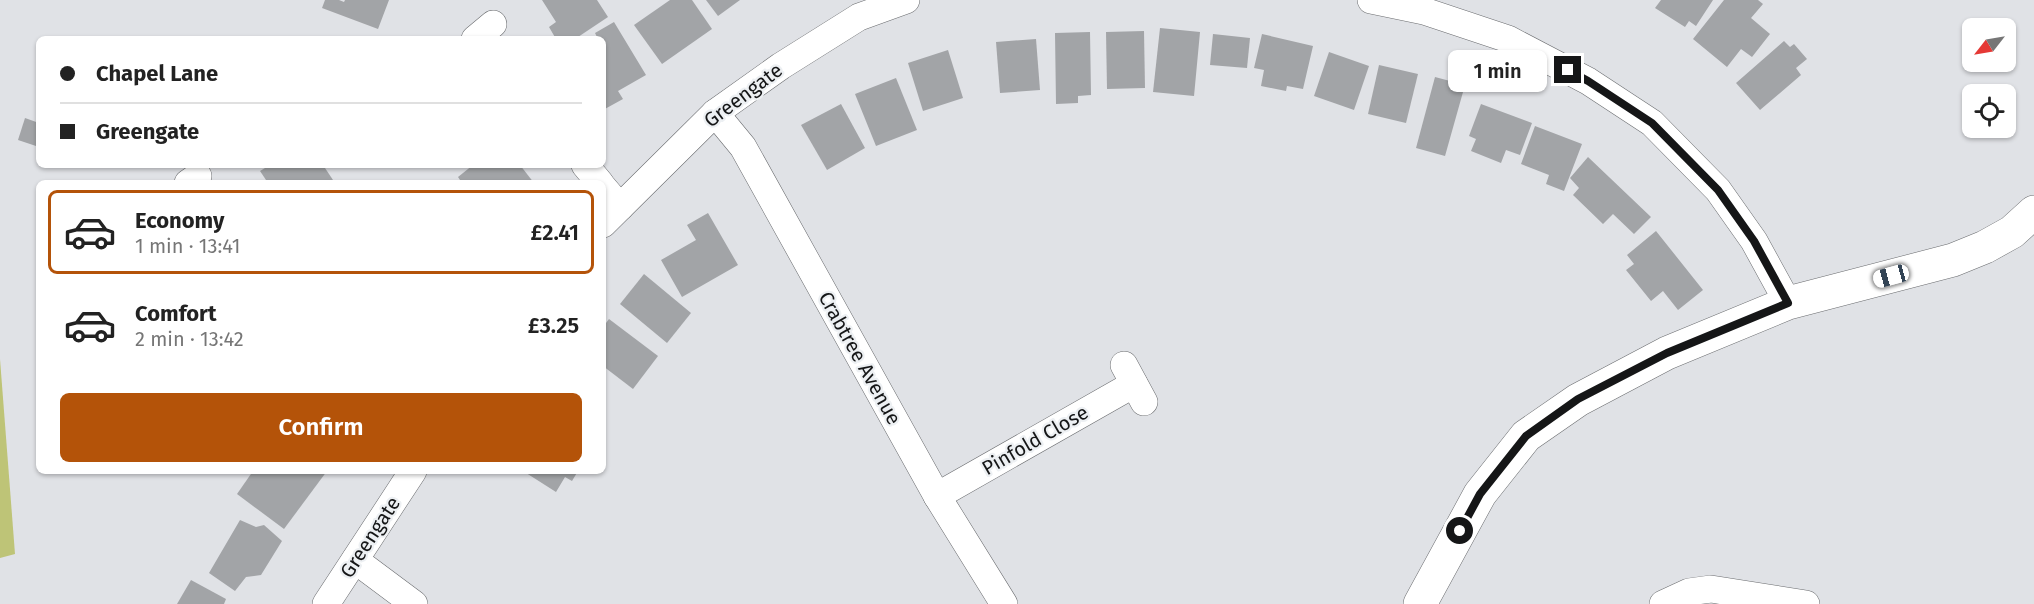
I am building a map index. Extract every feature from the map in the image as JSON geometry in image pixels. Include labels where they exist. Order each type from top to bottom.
[{"type":"street","name":"Greengate","points":[[609,206],[715,112],[781,66],[854,9],[906,0]]},
{"type":"street","points":[[1371,0],[1424,5],[1508,39],[1588,81],[1652,123],[1718,190],[1754,241],[1788,303]]},
{"type":"street","name":"Crabtree Avenue","points":[[715,112],[743,147],[937,496],[1004,604]]},
{"type":"street","points":[[588,168],[598,180]]},
{"type":"street","points":[[1420,604],[1480,494],[1526,436],[1578,399],[1667,353],[1788,303],[1953,260],[1985,247],[2012,232],[2034,212]]},
{"type":"street","name":"Pinfold Close","points":[[937,496],[1134,384]]},
{"type":"street","name":"Greengate","points":[[326,604],[411,474]]},
{"type":"street","points":[[355,560],[414,604]]},
{"type":"street","points":[[1663,604],[1689,592],[1712,589],[1806,604]]},
{"type":"green space","points":[[0,359],[15,554],[0,558]]},
{"type":"building","points":[[325,0],[344,2],[345,0],[389,0],[378,29],[322,8]]},
{"type":"building","points":[[542,0],[597,0],[608,17],[580,36],[554,36],[549,27],[556,22]]},
{"type":"building","points":[[670,0],[692,0],[712,29],[662,64],[634,25]]},
{"type":"building","points":[[706,0],[740,0],[718,16]]},
{"type":"building","points":[[1661,0],[1713,0],[1696,26],[1689,21],[1685,27],[1655,8]]},
{"type":"building","points":[[1724,0],[1758,0],[1763,4],[1751,18],[1770,34],[1752,57],[1741,49],[1727,67],[1693,39]]},
{"type":"building","points":[[614,22],[646,75],[618,91],[623,99],[606,108],[606,36],[596,36],[595,33]]},
{"type":"building","points":[[1160,28],[1200,32],[1194,96],[1153,92]]},
{"type":"building","points":[[1144,31],[1145,88],[1107,89],[1106,32]]},
{"type":"building","points":[[1090,32],[1091,95],[1078,96],[1078,103],[1056,104],[1055,33]]},
{"type":"building","points":[[1213,34],[1250,38],[1247,68],[1210,65]]},
{"type":"building","points":[[1262,34],[1313,46],[1303,89],[1287,86],[1286,91],[1261,86],[1264,70],[1254,68]]},
{"type":"building","points":[[1036,39],[1040,90],[1000,93],[996,42]]},
{"type":"building","points":[[1784,41],[1790,47],[1794,44],[1807,59],[1796,68],[1801,75],[1760,110],[1736,83]]},
{"type":"building","points":[[948,50],[963,98],[923,111],[908,63]]},
{"type":"building","points":[[1329,52],[1369,66],[1354,110],[1314,96]]},
{"type":"building","points":[[1379,65],[1418,74],[1406,123],[1368,114]]},
{"type":"building","points":[[1435,77],[1465,85],[1445,156],[1416,148]]},
{"type":"building","points":[[896,78],[917,130],[876,146],[855,94]]},
{"type":"building","points":[[841,104],[865,148],[827,170],[801,125]]},
{"type":"building","points":[[1481,104],[1532,123],[1520,155],[1506,150],[1501,163],[1471,151],[1476,139],[1469,136]]},
{"type":"building","points":[[25,118],[36,122],[36,146],[18,140]]},
{"type":"building","points":[[1535,126],[1582,144],[1564,191],[1546,184],[1549,175],[1521,164]]},
{"type":"building","points":[[1588,157],[1651,217],[1634,234],[1613,214],[1603,224],[1573,195],[1579,188],[1570,178]]},
{"type":"building","points":[[265,168],[325,168],[333,180],[266,180],[260,171]]},
{"type":"building","points":[[469,168],[522,168],[532,180],[460,180],[458,177]]},
{"type":"building","points":[[708,213],[738,265],[682,297],[661,260],[696,240],[687,225]]},
{"type":"building","points":[[1656,231],[1703,290],[1678,310],[1663,291],[1651,301],[1626,270],[1634,264],[1627,255]]},
{"type":"building","points":[[644,274],[691,313],[667,343],[620,304]]},
{"type":"building","points":[[609,319],[658,356],[633,389],[606,368],[606,323]]},
{"type":"building","points":[[251,474],[325,474],[284,529],[237,494]]},
{"type":"building","points":[[528,474],[576,474],[572,481],[565,477],[556,492]]},
{"type":"building","points":[[240,520],[256,527],[264,525],[282,541],[261,575],[246,577],[235,591],[209,573]]},
{"type":"building","points":[[191,580],[226,599],[224,604],[177,604]]},
{"type":"route","points":[[1460,531],[1480,494],[1526,436],[1578,399],[1667,353],[1788,303],[1754,241],[1718,190],[1652,123],[1568,70]]}]
